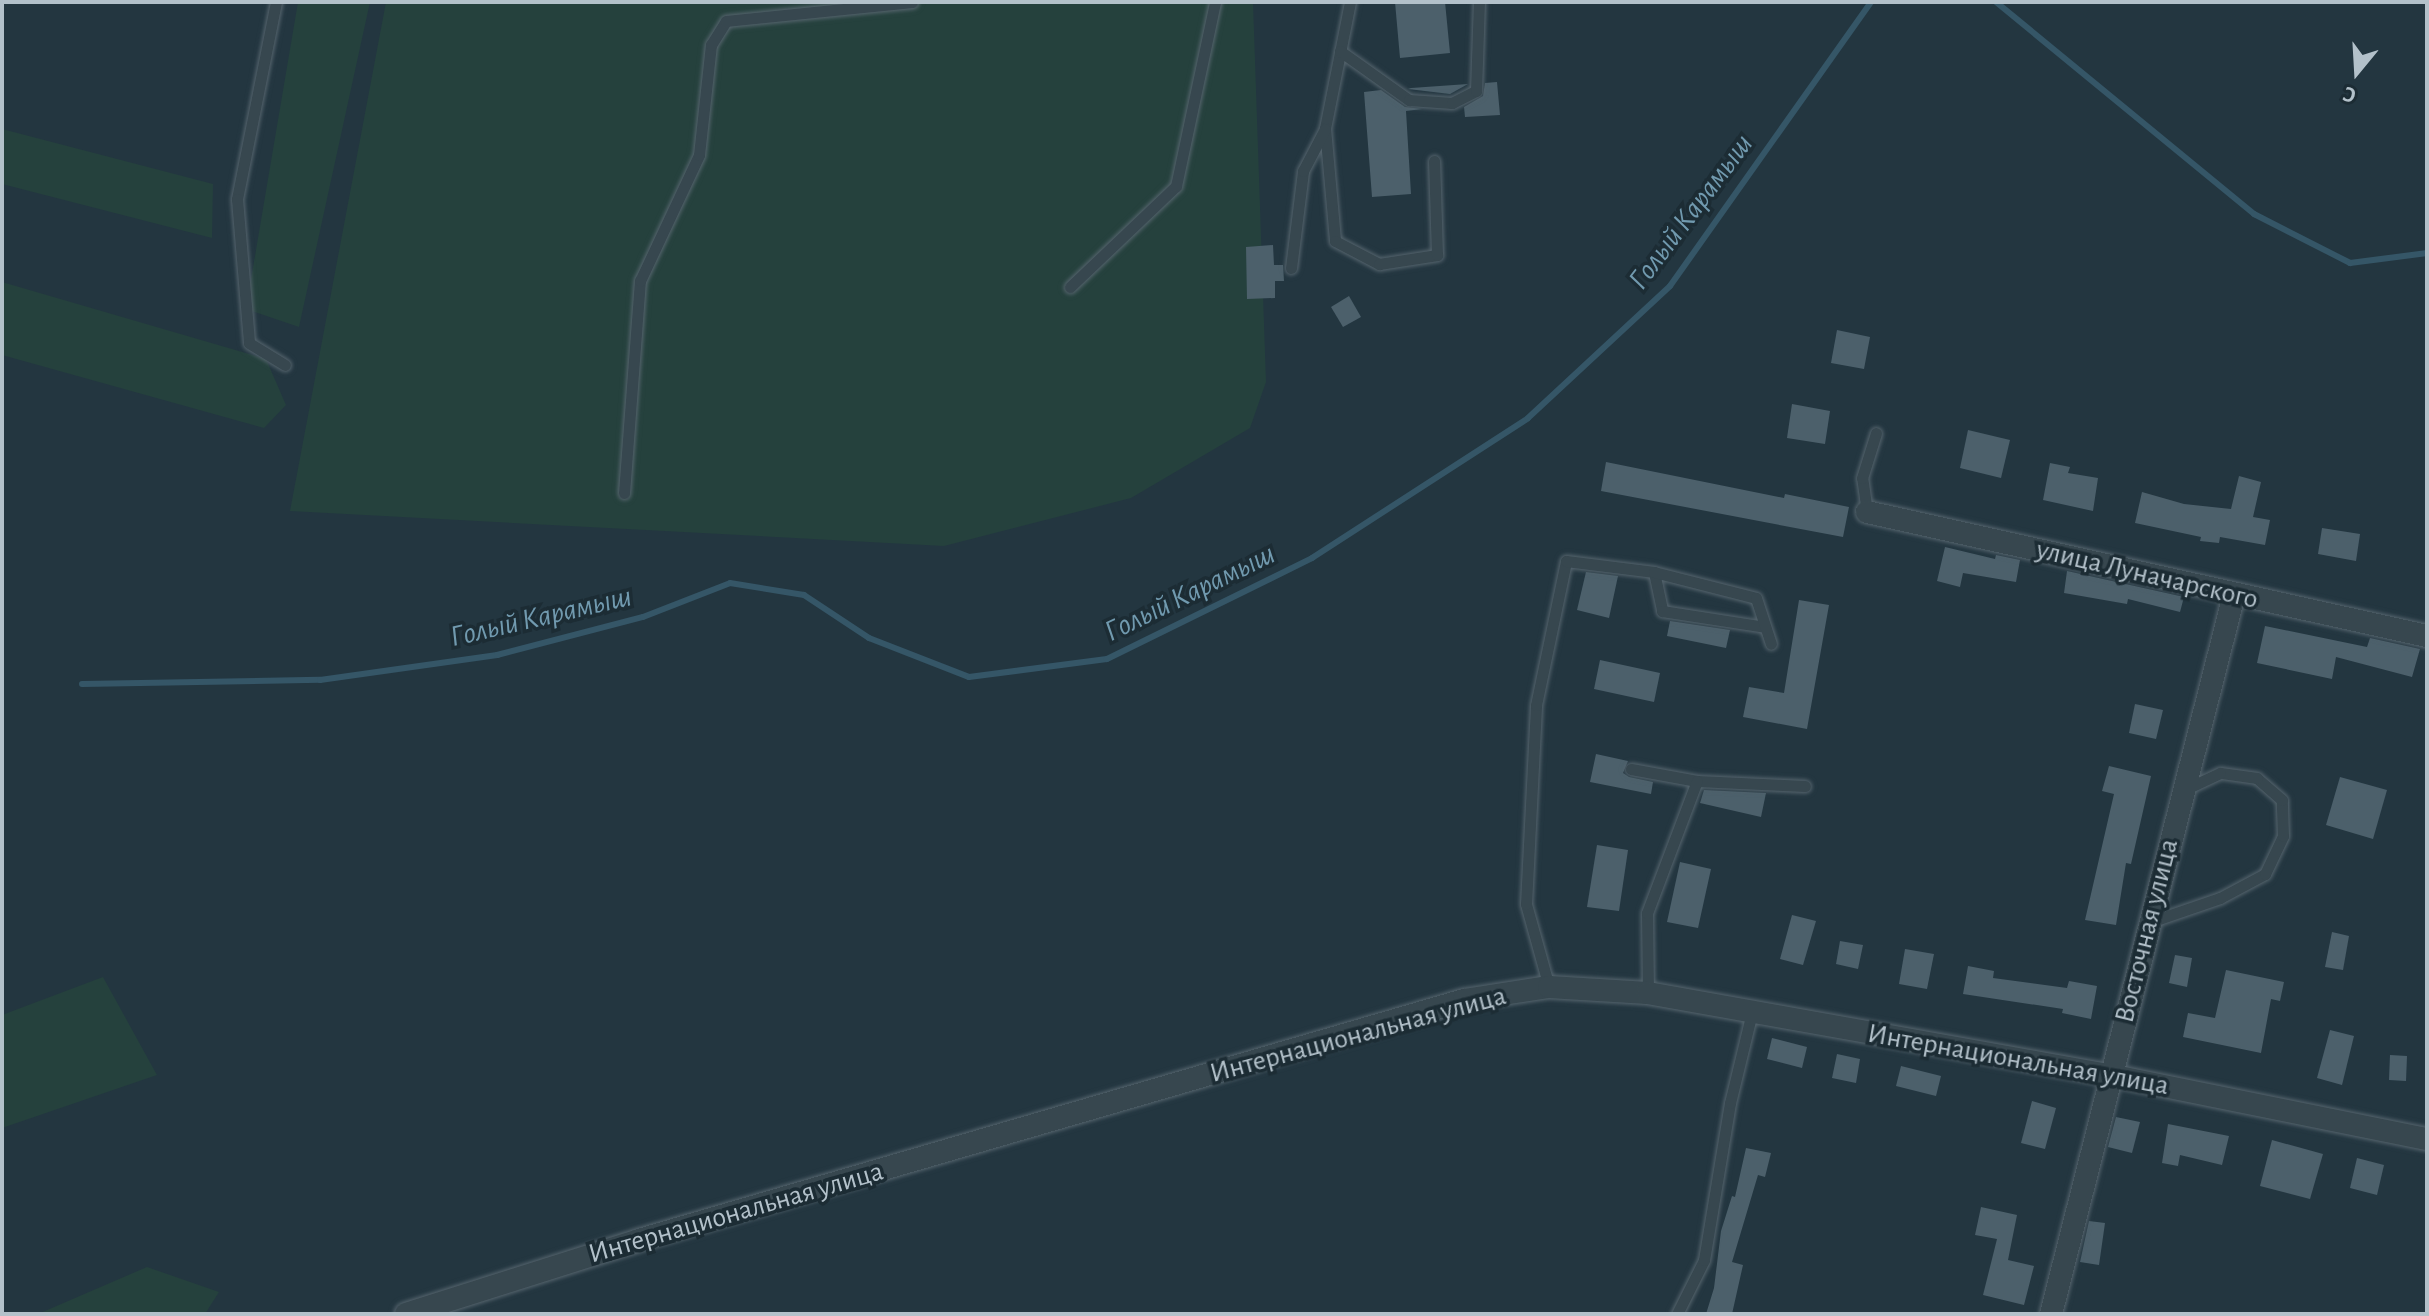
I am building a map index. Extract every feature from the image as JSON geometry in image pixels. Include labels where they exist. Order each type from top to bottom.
[{"type":"street","name":"улица Луначарского","points":[[1867,512],[2427,636]]},
{"type":"street","name":"Восточная улица","points":[[2051,1314],[2109,1075],[2234,595]]},
{"type":"street","name":"Интернациональная улица","points":[[406,1314],[639,1240],[1464,1000],[1549,987],[1648,993],[2109,1075],[2427,1139]]},
{"type":"lane","points":[[276,2],[237,199],[249,343],[285,365]]},
{"type":"lane","points":[[624,493],[640,281],[699,155],[711,45],[726,21],[912,2]]},
{"type":"lane","points":[[1070,287],[1176,186],[1215,2]]},
{"type":"lane","points":[[1291,268],[1303,171],[1325,128],[1350,2]]},
{"type":"lane","points":[[1340,51],[1409,100],[1452,103],[1476,91],[1479,2]]},
{"type":"lane","points":[[1325,128],[1335,241],[1379,264],[1437,255],[1434,161]]},
{"type":"lane","points":[[1867,512],[1862,478],[1876,433]]},
{"type":"lane","points":[[1549,987],[1526,904],[1536,705],[1566,561],[1654,572],[1756,598],[1771,644]]},
{"type":"lane","points":[[1654,572],[1662,611],[1765,627]]},
{"type":"lane","points":[[1631,769],[1697,781],[1805,786]]},
{"type":"lane","points":[[2149,922],[2220,898],[2265,874],[2283,836],[2282,800],[2257,778],[2220,773],[2183,790]]},
{"type":"lane","points":[[1648,993],[1647,913],[1697,781]]},
{"type":"lane","points":[[1677,1314],[1704,1260],[1730,1103],[1752,1012]]},
{"type":"green space","points":[[298,2],[370,2],[299,327],[246,309]]},
{"type":"green space","points":[[386,2],[1253,2],[1266,382],[1250,428],[1131,498],[944,546],[290,511]]},
{"type":"green space","points":[[2,129],[213,184],[212,238],[2,184]]},
{"type":"green space","points":[[2,282],[266,359],[286,405],[264,428],[2,355]]},
{"type":"green space","points":[[103,977],[157,1075],[2,1128],[2,1015]]},
{"type":"green space","points":[[147,1267],[219,1292],[205,1314],[38,1314]]},
{"type":"building","points":[[1395,2],[1445,2],[1450,53],[1400,58]]},
{"type":"building","points":[[1497,82],[1500,115],[1465,117],[1464,107],[1483,96],[1485,83]]},
{"type":"building","points":[[1468,84],[1450,94],[1408,89],[1411,88]]},
{"type":"building","points":[[1381,90],[1405,107],[1422,109],[1406,111],[1411,194],[1372,197],[1364,92]]},
{"type":"building","points":[[1273,245],[1274,265],[1283,265],[1284,281],[1275,281],[1275,298],[1247,299],[1246,247]]},
{"type":"building","points":[[1349,296],[1361,317],[1343,327],[1331,307]]},
{"type":"building","points":[[1837,330],[1870,337],[1864,369],[1831,363]]},
{"type":"building","points":[[1792,404],[1830,411],[1825,444],[1787,438]]},
{"type":"building","points":[[1968,430],[2010,440],[2001,478],[1960,468]]},
{"type":"building","points":[[1606,462],[1784,498],[1785,494],[1849,507],[1843,537],[1601,491]]},
{"type":"building","points":[[2050,463],[2070,467],[2068,473],[2098,478],[2093,511],[2043,500]]},
{"type":"building","points":[[2239,476],[2261,482],[2253,517],[2270,520],[2265,545],[2220,537],[2219,543],[2200,541],[2201,537],[2135,523],[2142,492],[2184,504],[2231,509]]},
{"type":"building","points":[[2322,528],[2360,534],[2356,561],[2318,554]]},
{"type":"building","points":[[1945,547],[1995,559],[1996,555],[2020,560],[2016,582],[1963,573],[1960,587],[1937,581]]},
{"type":"building","points":[[2067,571],[2184,597],[2180,612],[2128,599],[2127,604],[2064,593]]},
{"type":"building","points":[[1586,572],[1618,576],[1609,618],[1577,610]]},
{"type":"building","points":[[1799,600],[1829,605],[1807,729],[1743,717],[1749,687],[1784,693]]},
{"type":"building","points":[[1670,621],[1730,630],[1726,648],[1667,636]]},
{"type":"building","points":[[2265,626],[2367,647],[2370,638],[2420,649],[2412,677],[2336,657],[2332,679],[2257,663]]},
{"type":"building","points":[[1600,660],[1660,673],[1654,702],[1594,689]]},
{"type":"building","points":[[2135,704],[2163,710],[2156,739],[2129,733]]},
{"type":"building","points":[[1596,754],[1628,761],[1623,773],[1653,782],[1651,794],[1590,782]]},
{"type":"building","points":[[2109,766],[2151,776],[2131,864],[2126,863],[2116,925],[2085,920],[2114,794],[2102,791]]},
{"type":"building","points":[[2340,777],[2387,790],[2373,839],[2326,825]]},
{"type":"building","points":[[1704,790],[1766,793],[1761,817],[1700,803]]},
{"type":"building","points":[[1597,845],[1628,850],[1619,911],[1587,907]]},
{"type":"building","points":[[1680,862],[1711,869],[1698,928],[1667,922]]},
{"type":"building","points":[[1792,915],[1816,921],[1803,965],[1780,959]]},
{"type":"building","points":[[2332,932],[2349,936],[2343,970],[2325,967]]},
{"type":"building","points":[[1840,941],[1863,945],[1858,969],[1836,964]]},
{"type":"building","points":[[1905,949],[1934,954],[1927,989],[1899,984]]},
{"type":"building","points":[[2175,955],[2192,958],[2187,987],[2169,983]]},
{"type":"building","points":[[1968,966],[1994,971],[1993,978],[2067,988],[2069,981],[2097,986],[2091,1019],[2062,1013],[2063,1009],[1963,994]]},
{"type":"building","points":[[2226,970],[2284,982],[2280,1001],[2271,999],[2261,1053],[2183,1037],[2188,1013],[2215,1018]]},
{"type":"building","points":[[2330,1030],[2354,1036],[2342,1085],[2317,1078]]},
{"type":"building","points":[[1772,1038],[1807,1047],[1802,1068],[1767,1059]]},
{"type":"building","points":[[1837,1054],[1860,1059],[1856,1083],[1832,1078]]},
{"type":"building","points":[[2390,1055],[2407,1056],[2406,1081],[2389,1080]]},
{"type":"building","points":[[1901,1066],[1941,1076],[1936,1096],[1896,1086]]},
{"type":"building","points":[[2032,1101],[2056,1108],[2045,1149],[2021,1143]]},
{"type":"building","points":[[2116,1117],[2140,1122],[2132,1153],[2108,1147]]},
{"type":"building","points":[[2168,1124],[2229,1136],[2222,1165],[2180,1155],[2178,1166],[2162,1163]]},
{"type":"building","points":[[2272,1140],[2323,1154],[2310,1199],[2260,1186]]},
{"type":"building","points":[[1746,1148],[1771,1153],[1765,1177],[1758,1175],[1732,1262],[1743,1265],[1732,1314],[1706,1314],[1714,1288],[1721,1231],[1732,1196],[1735,1197]]},
{"type":"building","points":[[2357,1158],[2384,1165],[2377,1195],[2350,1188]]},
{"type":"building","points":[[1981,1207],[2017,1215],[2008,1260],[2034,1266],[2024,1305],[1983,1295],[1997,1239],[1975,1235]]},
{"type":"building","points":[[2089,1221],[2105,1223],[2099,1265],[2080,1262]]},
{"type":"waterway","name":"Голый Карамыш","points":[[82,684],[320,680],[497,655],[643,617],[730,583],[804,595],[869,638],[969,677],[1107,659],[1312,558],[1528,418],[1670,286],[1871,2]]},
{"type":"waterway","name":"Голый Карамыш","points":[[1996,2],[2254,214],[2350,263],[2427,253]]}]
